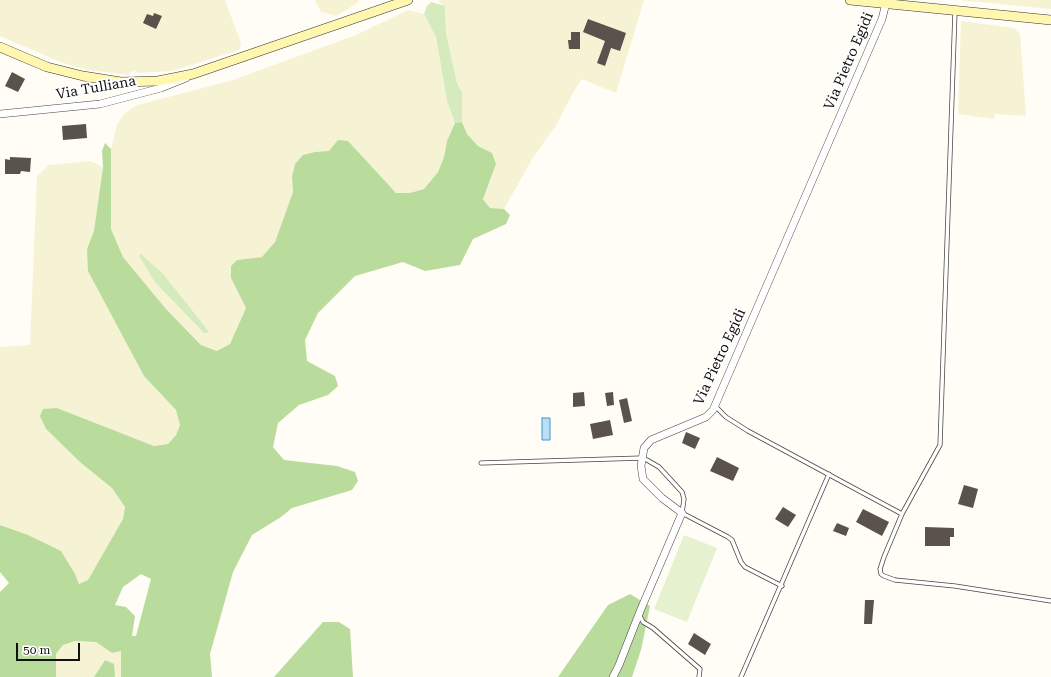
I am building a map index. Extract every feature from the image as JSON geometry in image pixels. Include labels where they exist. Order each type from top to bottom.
[{"type":"main road","points":[[0,47],[47,67],[66,72],[121,82],[158,81],[193,74],[408,0]]},
{"type":"main road","points":[[850,0],[1051,20]]},
{"type":"street","name":"Via Pietro Egidi","points":[[682,513],[662,498],[643,479],[641,470],[644,448],[651,440],[706,417],[715,406],[882,19],[886,3]]},
{"type":"street","name":"Via Tulliana","points":[[0,114],[100,104],[167,86],[193,74]]},
{"type":"street","points":[[612,677],[619,665],[682,513]]},
{"type":"lane","points":[[955,10],[940,445],[902,514],[880,569],[881,574],[896,580],[956,586],[1051,601]]},
{"type":"lane","points":[[715,406],[726,417],[748,431],[902,514]]},
{"type":"lane","points":[[481,463],[642,458],[651,461],[659,467],[682,492],[684,499],[682,513],[728,537],[732,540],[741,562],[745,567],[782,586]]},
{"type":"lane","points":[[741,677],[830,474]]},
{"type":"lane","points":[[639,614],[643,622],[653,628],[700,669],[699,677]]},
{"type":"shaded area","points":[[0,0],[225,0],[241,43],[239,50],[172,71],[138,73],[133,70],[129,75],[88,70],[63,63],[0,36]]},
{"type":"shaded area","points":[[315,0],[358,0],[359,2],[336,16],[321,12]]},
{"type":"shaded area","points":[[439,0],[644,0],[616,93],[582,79],[555,127],[532,159],[504,209],[490,208],[483,199],[496,164],[492,153],[478,146],[467,134],[462,122],[462,92],[457,83],[446,33],[445,6],[439,3]]},
{"type":"shaded area","points":[[959,0],[1051,0],[1051,9]]},
{"type":"shaded area","points":[[408,10],[424,14],[436,37],[447,101],[455,123],[447,141],[444,157],[438,172],[424,189],[410,193],[397,193],[329,151],[315,152],[292,177],[293,192],[275,242],[262,257],[237,260],[231,278],[246,308],[230,344],[217,351],[202,345],[166,309],[123,257],[111,229],[111,149],[117,124],[126,112],[138,105],[233,80],[356,35]]},
{"type":"shaded area","points":[[961,21],[1014,28],[1020,34],[1026,116],[995,114],[994,119],[958,114]]},
{"type":"shaded area","points":[[90,161],[103,167],[94,231],[87,249],[144,376],[176,410],[180,425],[176,435],[168,444],[154,446],[57,408],[46,429],[81,463],[112,488],[125,507],[123,519],[88,580],[79,584],[75,574],[28,535],[0,525],[0,347],[30,345],[37,176],[49,165]]},
{"type":"shaded area","points":[[75,641],[96,642],[112,653],[121,651],[121,677],[115,677],[105,660],[94,677],[56,677],[56,654],[63,645]]},
{"type":"green space","points":[[431,2],[445,6],[446,33],[457,83],[462,92],[462,122],[455,123],[447,101],[436,37],[424,14],[427,6]]},
{"type":"green space","points":[[462,122],[467,134],[478,146],[492,153],[496,164],[483,199],[490,208],[504,209],[510,215],[506,224],[473,239],[460,265],[425,271],[403,262],[355,276],[318,313],[305,340],[307,361],[335,376],[338,386],[328,395],[299,405],[278,423],[273,447],[284,460],[337,466],[355,472],[358,481],[352,490],[292,508],[281,517],[252,535],[233,572],[210,654],[212,677],[121,677],[121,651],[112,653],[96,642],[75,641],[63,645],[56,654],[56,677],[0,677],[0,592],[9,583],[0,572],[0,525],[28,535],[61,551],[75,574],[79,584],[88,580],[123,519],[125,507],[112,488],[81,463],[46,429],[40,416],[43,409],[57,408],[154,446],[168,444],[176,435],[180,425],[176,410],[144,376],[88,271],[87,249],[94,231],[103,167],[102,151],[105,143],[111,149],[111,229],[123,257],[166,309],[201,345],[217,351],[230,344],[246,308],[231,278],[231,266],[237,260],[262,257],[275,242],[293,192],[292,177],[295,164],[303,155],[329,151],[338,140],[348,141],[396,193],[410,193],[424,189],[438,172],[444,157],[447,141],[455,123]],"holes":[[[141,574],[151,579],[136,636],[132,636],[135,616],[126,607],[115,605],[123,587]]]},
{"type":"green space","points":[[141,254],[163,274],[207,329],[208,333],[204,333],[155,282],[139,256]]},
{"type":"green space","points":[[684,535],[717,548],[687,622],[654,609]]},
{"type":"green space","points":[[630,594],[650,606],[641,650],[632,677],[558,677],[608,605]]},
{"type":"green space","points":[[323,622],[339,622],[350,629],[353,677],[274,677]]},
{"type":"green space","points":[[105,660],[114,664],[115,677],[94,677]]},
{"type":"water","points":[[542,418],[550,418],[550,440],[542,440]]},
{"type":"building","points":[[154,13],[162,16],[156,29],[143,23],[147,14],[153,16]]},
{"type":"building","points":[[588,19],[626,33],[620,51],[611,48],[605,66],[597,63],[605,41],[583,32]]},
{"type":"building","points":[[571,32],[580,32],[580,49],[569,49],[568,40],[571,40]]},
{"type":"building","points":[[12,72],[25,79],[18,92],[5,86]]},
{"type":"building","points":[[86,124],[87,138],[63,140],[62,126]]},
{"type":"building","points":[[10,157],[31,158],[30,172],[21,171],[20,174],[5,174],[5,159],[10,160]]},
{"type":"building","points":[[584,392],[585,406],[573,407],[573,393]]},
{"type":"building","points":[[613,392],[614,405],[607,406],[605,393]]},
{"type":"building","points":[[627,398],[632,421],[624,423],[619,400]]},
{"type":"building","points":[[610,420],[613,435],[593,439],[590,424]]},
{"type":"building","points":[[686,432],[700,438],[695,449],[682,443]]},
{"type":"building","points":[[717,457],[739,468],[733,481],[710,471]]},
{"type":"building","points":[[964,485],[978,489],[973,508],[958,504]]},
{"type":"building","points":[[783,507],[796,515],[788,527],[775,519]]},
{"type":"building","points":[[863,509],[889,522],[882,536],[856,522]]},
{"type":"building","points":[[837,523],[849,528],[846,536],[833,531]]},
{"type":"building","points":[[925,527],[954,528],[954,537],[950,537],[950,546],[925,546]]},
{"type":"building","points":[[865,600],[874,600],[872,624],[864,624]]},
{"type":"building","points":[[694,633],[711,644],[705,655],[688,644]]}]
